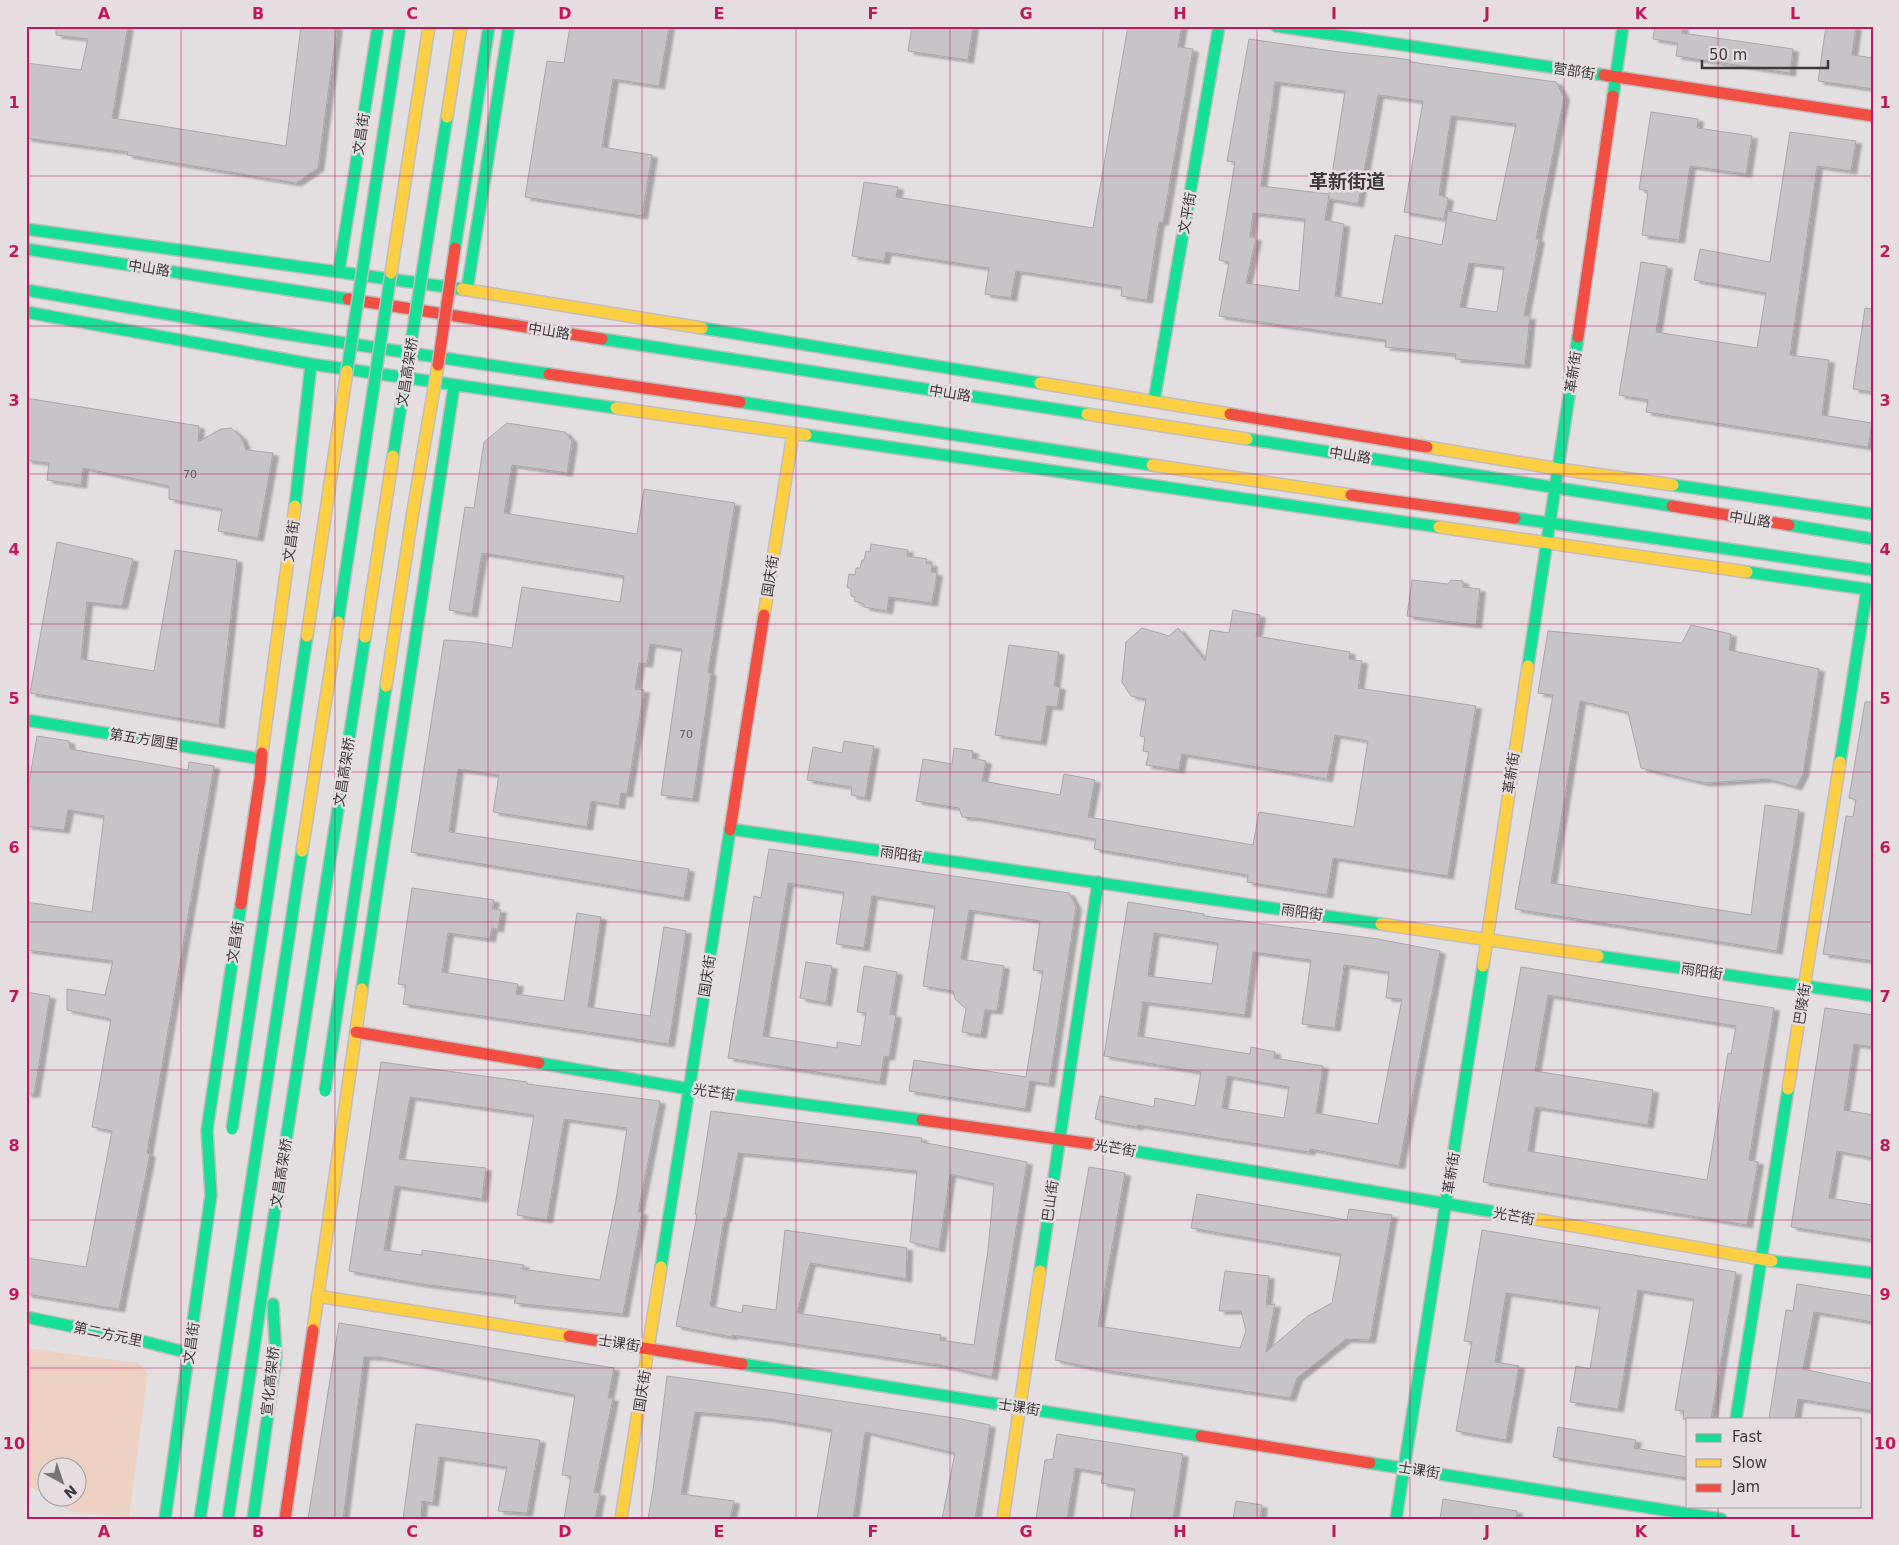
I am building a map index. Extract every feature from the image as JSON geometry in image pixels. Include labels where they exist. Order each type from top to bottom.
[{"type":"main road","name":"文昌街","points":[[339,271],[378,26]]},
{"type":"main road","points":[[230,1134],[400,26]]},
{"type":"main road","name":"文昌高架桥","points":[[200,1519],[429,26]]},
{"type":"main road","name":"文昌高架桥","points":[[228,1519],[461,26]]},
{"type":"main road","points":[[325,1096],[413,511],[436,376],[489,26]]},
{"type":"main road","points":[[467,290],[509,26]]},
{"type":"main road","name":"文平街","points":[[1154,401],[1219,26]]},
{"type":"main road","name":"营部街","points":[[1276,26],[1873,116]]},
{"type":"main road","name":"革新街","points":[[1396,1519],[1559,469],[1623,26]]},
{"type":"main road","points":[[384,236],[404,191]]},
{"type":"main road","points":[[26,229],[467,290],[1154,401],[1559,469],[1872,512]]},
{"type":"main road","name":"中山路","points":[[26,249],[1556,487],[1873,539]]},
{"type":"main road","points":[[360,289],[376,253]]},
{"type":"main road","points":[[26,290],[296,335],[1486,515],[1550,522],[1873,570]]},
{"type":"main road","points":[[26,312],[311,364],[454,386],[793,433],[1870,590]]},
{"type":"main road","name":"文昌街","points":[[165,1519],[211,1195],[207,1130],[260,778],[302,454],[311,364]]},
{"type":"main road","points":[[420,409],[436,376]]},
{"type":"main road","points":[[285,1519],[356,1032],[454,386]]},
{"type":"main road","points":[[394,458],[411,425]]},
{"type":"main road","name":"国庆街","points":[[621,1519],[793,433]]},
{"type":"main road","name":"巴陵街","points":[[1736,1418],[1870,590]]},
{"type":"main road","name":"第五方圆里","points":[[26,720],[261,759]]},
{"type":"main road","name":"雨阳街","points":[[730,829],[1873,996]]},
{"type":"main road","name":"巴山街","points":[[1003,1519],[1098,882]]},
{"type":"main road","name":"光芒街","points":[[356,1032],[689,1089],[1060,1139],[1446,1203],[1761,1260],[1873,1273]]},
{"type":"main road","points":[[326,1158],[326,1234]]},
{"type":"main road","points":[[211,1195],[220,1166]]},
{"type":"main road","name":"宣化高架桥","points":[[252,1519],[276,1357],[270,1242]]},
{"type":"main road","name":"士课街","points":[[317,1296],[1721,1519]]},
{"type":"main road","name":"第二方元里","points":[[26,1317],[134,1339],[189,1354]]},
{"type":"shaded area","points":[[26,1348],[138,1363],[148,1374],[129,1517],[71,1512],[64,1508],[88,1508],[88,1458],[38,1458],[38,1491],[26,1484]]},
{"type":"building","points":[[56,26],[128,26],[112,118],[286,146],[301,26],[337,26],[318,168],[296,183],[127,155],[128,152],[26,138],[26,63],[81,70],[88,39],[56,35]]},
{"type":"building","points":[[570,26],[669,26],[659,86],[613,79],[602,147],[652,155],[642,216],[525,197],[547,61],[564,63]]},
{"type":"building","points":[[912,26],[973,26],[968,60],[908,51]]},
{"type":"building","points":[[1128,26],[1182,26],[1178,47],[1193,49],[1163,222],[1159,222],[1147,300],[1121,296],[1122,287],[1016,271],[1011,298],[985,294],[989,268],[886,252],[884,261],[852,256],[864,182],[898,187],[896,197],[1093,228]]},
{"type":"building","points":[[1655,26],[1683,26],[1682,33],[1793,49],[1790,73],[1676,56],[1678,43],[1653,39]]},
{"type":"building","points":[[1826,26],[1856,26],[1852,55],[1873,58],[1873,89],[1818,81]]},
{"type":"building","points":[[1249,39],[1411,60],[1410,62],[1556,82],[1564,97],[1536,239],[1539,239],[1524,316],[1530,316],[1525,365],[1455,359],[1456,354],[1385,347],[1386,340],[1219,316],[1229,262],[1219,260],[1235,162],[1227,161]],"holes":[[[1275,82],[1345,91],[1329,194],[1261,186]],[[1378,95],[1423,101],[1404,212],[1444,219],[1448,198],[1439,195],[1451,116],[1516,124],[1496,221],[1448,211],[1442,245],[1395,235],[1382,304],[1335,296],[1344,224],[1325,220],[1329,195],[1329,199],[1358,204]],[[1253,213],[1305,219],[1299,291],[1246,283],[1256,238],[1250,237]],[[1469,263],[1504,267],[1497,312],[1460,307]]]},
{"type":"building","points":[[1651,112],[1698,119],[1697,128],[1752,136],[1746,174],[1690,166],[1679,240],[1642,235],[1648,191],[1639,189]]},
{"type":"building","points":[[1790,132],[1856,141],[1851,171],[1817,166],[1790,355],[1829,360],[1822,415],[1872,423],[1868,447],[1646,412],[1648,400],[1619,395],[1641,262],[1667,266],[1656,332],[1757,348],[1766,293],[1694,280],[1700,249],[1770,262]]},
{"type":"building","points":[[1865,308],[1873,309],[1873,392],[1853,389]]},
{"type":"building","points":[[26,398],[199,426],[198,442],[221,429],[231,428],[241,437],[246,450],[273,453],[258,538],[218,531],[222,509],[169,499],[169,486],[83,468],[81,485],[47,480],[49,463],[26,460]]},
{"type":"building","points":[[507,423],[565,432],[572,441],[567,473],[512,465],[504,513],[637,534],[644,489],[735,503],[708,672],[711,673],[693,799],[661,795],[682,649],[650,644],[647,664],[639,663],[635,689],[644,690],[627,794],[621,793],[619,806],[591,801],[587,827],[493,812],[499,775],[458,769],[449,832],[689,869],[684,898],[411,852],[444,640],[475,642],[512,648],[522,587],[620,602],[624,576],[482,553],[472,614],[449,610],[465,507],[474,508],[484,442]]},
{"type":"building","points":[[57,542],[133,559],[122,606],[87,602],[81,659],[154,671],[175,550],[237,560],[219,725],[30,693]]},
{"type":"building","points":[[871,544],[908,550],[907,556],[927,559],[926,563],[932,564],[931,572],[937,573],[932,603],[889,597],[887,611],[864,607],[864,604],[854,601],[855,597],[851,596],[851,589],[847,587],[849,574],[855,575],[856,568],[860,568],[866,551],[870,552]]},
{"type":"building","points":[[1412,580],[1448,584],[1451,580],[1463,581],[1463,587],[1480,589],[1476,625],[1407,616]]},
{"type":"building","points":[[1233,610],[1260,615],[1256,636],[1350,652],[1349,659],[1362,661],[1358,688],[1476,706],[1448,876],[1333,858],[1327,895],[1247,882],[1248,875],[1094,849],[1096,839],[962,817],[959,808],[916,801],[923,759],[952,764],[954,748],[973,751],[972,758],[986,761],[982,781],[1060,795],[1064,774],[1095,780],[1088,817],[1253,845],[1259,812],[1354,827],[1368,741],[1335,735],[1327,779],[1182,754],[1179,770],[1146,765],[1149,752],[1143,751],[1145,737],[1140,736],[1146,699],[1131,696],[1122,682],[1126,642],[1142,628],[1169,636],[1178,628],[1205,661],[1210,630],[1229,633]]},
{"type":"building","points":[[1691,625],[1731,634],[1729,650],[1819,669],[1803,774],[1796,787],[1768,779],[1705,783],[1641,768],[1628,712],[1580,701],[1551,883],[1751,915],[1765,805],[1799,810],[1777,951],[1515,909],[1553,695],[1538,693],[1548,631],[1682,643]]},
{"type":"building","points":[[1009,645],[1059,652],[1054,686],[1060,687],[1057,707],[1047,706],[1041,742],[995,735]]},
{"type":"building","points":[[1865,702],[1873,702],[1873,961],[1823,954],[1846,816],[1853,817],[1856,800],[1849,798]]},
{"type":"building","points":[[37,736],[69,741],[70,749],[188,770],[189,762],[214,766],[147,1153],[150,1154],[119,1309],[26,1294],[26,1258],[86,1267],[112,1131],[92,1127],[111,1019],[67,1010],[67,989],[105,995],[113,961],[26,950],[26,902],[92,912],[104,816],[68,810],[64,830],[26,826],[26,800]]},
{"type":"building","points":[[844,741],[874,746],[865,798],[851,795],[852,787],[807,780],[813,747],[842,753]]},
{"type":"building","points":[[769,849],[1069,893],[1076,907],[1049,1084],[1030,1081],[1025,1109],[909,1091],[914,1060],[1026,1077],[1043,971],[1033,970],[1040,921],[969,910],[961,959],[1004,966],[997,1011],[985,1010],[981,1035],[962,1032],[966,1009],[955,999],[953,991],[923,986],[935,906],[872,896],[864,948],[836,944],[844,892],[788,883],[763,1036],[837,1048],[837,1042],[861,1046],[866,1013],[857,1012],[864,966],[897,972],[890,1014],[896,1015],[889,1057],[884,1056],[880,1082],[728,1058],[754,896],[761,898]]},
{"type":"building","points":[[412,888],[494,900],[492,909],[501,910],[498,929],[492,928],[490,939],[448,933],[442,972],[518,984],[516,994],[564,1001],[577,913],[601,917],[588,1007],[650,1016],[664,927],[686,931],[669,1044],[403,1004],[406,985],[398,984]]},
{"type":"building","points":[[1128,902],[1204,914],[1204,916],[1378,939],[1440,951],[1399,1166],[1310,1149],[1309,1152],[1138,1125],[1137,1127],[1095,1119],[1100,1096],[1154,1107],[1155,1098],[1195,1106],[1201,1072],[1104,1056]],"holes":[[[1154,933],[1218,943],[1212,984],[1148,976]],[[1253,952],[1311,960],[1302,1024],[1335,1028],[1344,965],[1389,972],[1386,998],[1402,999],[1378,1124],[1316,1113],[1323,1066],[1274,1058],[1275,1052],[1251,1047],[1250,1054],[1138,1036],[1143,1002],[1245,1015]],[[1227,1076],[1289,1087],[1284,1118],[1222,1108]]]},
{"type":"building","points":[[806,962],[832,966],[826,1003],[800,998]]},
{"type":"building","points":[[1521,967],[1774,1008],[1749,1160],[1758,1162],[1747,1225],[1483,1182]],"holes":[[[1548,995],[1736,1026],[1731,1054],[1728,1053],[1707,1180],[1528,1151],[1535,1107],[1648,1125],[1653,1090],[1535,1071]]]},
{"type":"building","points":[[26,992],[50,996],[34,1094],[26,1094]]},
{"type":"building","points":[[1825,1008],[1873,1015],[1873,1047],[1854,1044],[1844,1110],[1873,1115],[1873,1158],[1837,1151],[1829,1198],[1873,1205],[1873,1240],[1791,1227]]},
{"type":"building","points":[[381,1062],[527,1082],[527,1084],[660,1101],[638,1212],[642,1212],[623,1314],[514,1303],[516,1296],[421,1284],[349,1271]],"holes":[[[410,1097],[534,1115],[517,1215],[547,1220],[564,1119],[627,1128],[616,1200],[600,1280],[522,1269],[524,1265],[422,1250],[422,1255],[384,1250],[395,1186],[482,1199],[486,1168],[399,1159]]]},
{"type":"building","points":[[711,1111],[922,1138],[921,1142],[1027,1162],[992,1377],[940,1365],[732,1335],[732,1337],[676,1326],[697,1215],[695,1214]],"holes":[[[738,1153],[917,1171],[910,1242],[939,1249],[950,1174],[994,1184],[988,1250],[974,1345],[940,1340],[941,1335],[797,1313],[810,1263],[906,1279],[907,1248],[785,1230],[776,1310],[743,1305],[742,1313],[710,1306],[724,1218],[726,1219]]]},
{"type":"building","points":[[1089,1167],[1125,1173],[1098,1326],[1240,1348],[1246,1331],[1241,1311],[1219,1311],[1225,1271],[1269,1276],[1266,1305],[1275,1304],[1266,1352],[1308,1316],[1332,1303],[1341,1254],[1191,1228],[1197,1194],[1347,1220],[1349,1209],[1392,1215],[1370,1340],[1346,1339],[1297,1378],[1290,1398],[1104,1370],[1055,1360]]},
{"type":"building","points":[[1482,1230],[1736,1272],[1711,1418],[1683,1419],[1684,1411],[1675,1410],[1694,1299],[1638,1290],[1618,1409],[1570,1402],[1576,1366],[1590,1369],[1600,1307],[1506,1293],[1495,1362],[1519,1366],[1506,1440],[1456,1431],[1472,1342],[1464,1341]]},
{"type":"building","points":[[1797,1284],[1873,1296],[1873,1322],[1814,1312],[1803,1369],[1873,1384],[1873,1411],[1798,1399],[1795,1418],[1769,1418],[1786,1310],[1793,1311]]},
{"type":"building","points":[[339,1323],[614,1368],[608,1398],[613,1398],[594,1492],[600,1493],[595,1519],[564,1519],[571,1476],[562,1475],[575,1395],[379,1357],[364,1357],[343,1519],[308,1519]]},
{"type":"building","points":[[667,1376],[961,1419],[990,1425],[975,1519],[942,1519],[955,1453],[865,1432],[853,1519],[817,1519],[832,1430],[771,1419],[695,1412],[681,1494],[734,1501],[730,1519],[648,1519]]},
{"type":"building","points":[[416,1424],[540,1440],[527,1513],[498,1511],[507,1467],[439,1457],[433,1503],[422,1501],[421,1519],[403,1519]]},
{"type":"building","points":[[1558,1427],[1636,1440],[1634,1448],[1686,1457],[1686,1478],[1553,1457]]},
{"type":"building","points":[[1057,1434],[1183,1454],[1173,1519],[1130,1519],[1135,1489],[1101,1483],[1103,1473],[1075,1468],[1067,1519],[1036,1519],[1045,1460],[1053,1459]]},
{"type":"building","points":[[1443,1499],[1517,1511],[1516,1519],[1440,1519]]},
{"type":"building","points":[[1236,1501],[1262,1505],[1260,1519],[1233,1519]]},
{"type":"traffic: fast","points":[[339,271],[378,26]]},
{"type":"traffic: fast","points":[[347,371],[400,26]]},
{"type":"traffic: fast","points":[[455,248],[489,26]]},
{"type":"traffic: fast","points":[[467,290],[509,26]]},
{"type":"traffic: fast","points":[[1154,401],[1219,26]]},
{"type":"traffic: fast","points":[[1276,26],[1604,75]]},
{"type":"traffic: fast","points":[[1613,96],[1623,26]]},
{"type":"traffic: fast","points":[[393,456],[447,117]]},
{"type":"traffic: fast","points":[[26,229],[462,289]]},
{"type":"traffic: fast","points":[[26,249],[348,299]]},
{"type":"traffic: fast","points":[[338,622],[391,273]]},
{"type":"traffic: fast","points":[[26,290],[266,331],[549,374]]},
{"type":"traffic: fast","points":[[26,312],[311,364],[616,408]]},
{"type":"traffic: fast","points":[[702,328],[1040,383]]},
{"type":"traffic: fast","points":[[1528,666],[1578,337]]},
{"type":"traffic: fast","points":[[602,339],[1087,414]]},
{"type":"traffic: fast","points":[[295,506],[311,364]]},
{"type":"traffic: fast","points":[[362,989],[454,386]]},
{"type":"traffic: fast","points":[[740,402],[1152,465]]},
{"type":"traffic: fast","points":[[806,435],[1439,527]]},
{"type":"traffic: fast","points":[[1247,439],[1672,506]]},
{"type":"traffic: fast","points":[[1673,485],[1873,514]]},
{"type":"traffic: fast","points":[[1515,518],[1873,570]]},
{"type":"traffic: fast","points":[[1789,525],[1873,539]]},
{"type":"traffic: fast","points":[[1747,572],[1873,590]]},
{"type":"traffic: fast","points":[[1840,762],[1867,589]]},
{"type":"traffic: fast","points":[[232,1129],[307,636]]},
{"type":"traffic: fast","points":[[270,1242],[365,637]]},
{"type":"traffic: fast","points":[[325,1091],[386,686]]},
{"type":"traffic: fast","points":[[26,720],[261,759]]},
{"type":"traffic: fast","points":[[730,829],[1381,924]]},
{"type":"traffic: fast","points":[[661,1267],[730,830]]},
{"type":"traffic: fast","points":[[200,1519],[302,851]]},
{"type":"traffic: fast","points":[[1040,1271],[1098,882]]},
{"type":"traffic: fast","points":[[165,1519],[211,1195],[207,1130],[241,904]]},
{"type":"traffic: fast","points":[[1598,956],[1873,996]]},
{"type":"traffic: fast","points":[[1396,1519],[1483,966]]},
{"type":"traffic: fast","points":[[539,1063],[689,1089],[922,1120]]},
{"type":"traffic: fast","points":[[1736,1418],[1788,1089]]},
{"type":"traffic: fast","points":[[1092,1144],[1501,1213]]},
{"type":"traffic: fast","points":[[228,1519],[270,1242]]},
{"type":"traffic: fast","points":[[1772,1261],[1873,1273]]},
{"type":"traffic: fast","points":[[253,1519],[276,1357],[273,1304]]},
{"type":"traffic: fast","points":[[26,1317],[134,1339],[189,1353]]},
{"type":"traffic: fast","points":[[742,1364],[1201,1436]]},
{"type":"traffic: fast","points":[[1370,1463],[1721,1519]]},
{"type":"traffic: slow","points":[[391,273],[429,26]]},
{"type":"traffic: slow","points":[[447,117],[461,26]]},
{"type":"traffic: slow","points":[[462,289],[702,328]]},
{"type":"traffic: slow","points":[[386,686],[438,365]]},
{"type":"traffic: slow","points":[[307,636],[347,371]]},
{"type":"traffic: slow","points":[[1040,383],[1230,414]]},
{"type":"traffic: slow","points":[[616,408],[806,435]]},
{"type":"traffic: slow","points":[[1087,414],[1247,439]]},
{"type":"traffic: slow","points":[[764,615],[793,433]]},
{"type":"traffic: slow","points":[[1427,447],[1559,469],[1673,485]]},
{"type":"traffic: slow","points":[[365,637],[393,456]]},
{"type":"traffic: slow","points":[[1152,465],[1351,495]]},
{"type":"traffic: slow","points":[[262,753],[295,506]]},
{"type":"traffic: slow","points":[[1439,527],[1747,572]]},
{"type":"traffic: slow","points":[[302,851],[338,622]]},
{"type":"traffic: slow","points":[[1483,966],[1528,666]]},
{"type":"traffic: slow","points":[[1788,1089],[1840,762]]},
{"type":"traffic: slow","points":[[1381,924],[1598,956]]},
{"type":"traffic: slow","points":[[313,1330],[362,989]]},
{"type":"traffic: slow","points":[[1501,1213],[1772,1261]]},
{"type":"traffic: slow","points":[[621,1519],[661,1267]]},
{"type":"traffic: slow","points":[[1003,1519],[1040,1271]]},
{"type":"traffic: slow","points":[[317,1296],[569,1336]]},
{"type":"traffic: jam","points":[[1604,75],[1873,116]]},
{"type":"traffic: jam","points":[[1578,337],[1613,96]]},
{"type":"traffic: jam","points":[[438,365],[455,248]]},
{"type":"traffic: jam","points":[[348,299],[602,339]]},
{"type":"traffic: jam","points":[[549,374],[740,402]]},
{"type":"traffic: jam","points":[[1230,414],[1427,447]]},
{"type":"traffic: jam","points":[[1351,495],[1515,518]]},
{"type":"traffic: jam","points":[[1672,506],[1789,525]]},
{"type":"traffic: jam","points":[[730,830],[764,615]]},
{"type":"traffic: jam","points":[[241,904],[262,753]]},
{"type":"traffic: jam","points":[[356,1032],[539,1063]]},
{"type":"traffic: jam","points":[[922,1120],[1092,1144]]},
{"type":"traffic: jam","points":[[285,1519],[313,1330]]},
{"type":"traffic: jam","points":[[569,1336],[742,1364]]},
{"type":"traffic: jam","points":[[1201,1436],[1370,1463]]},
{"type":"district","name":"革新街道","points":[[1347,181]]}]
